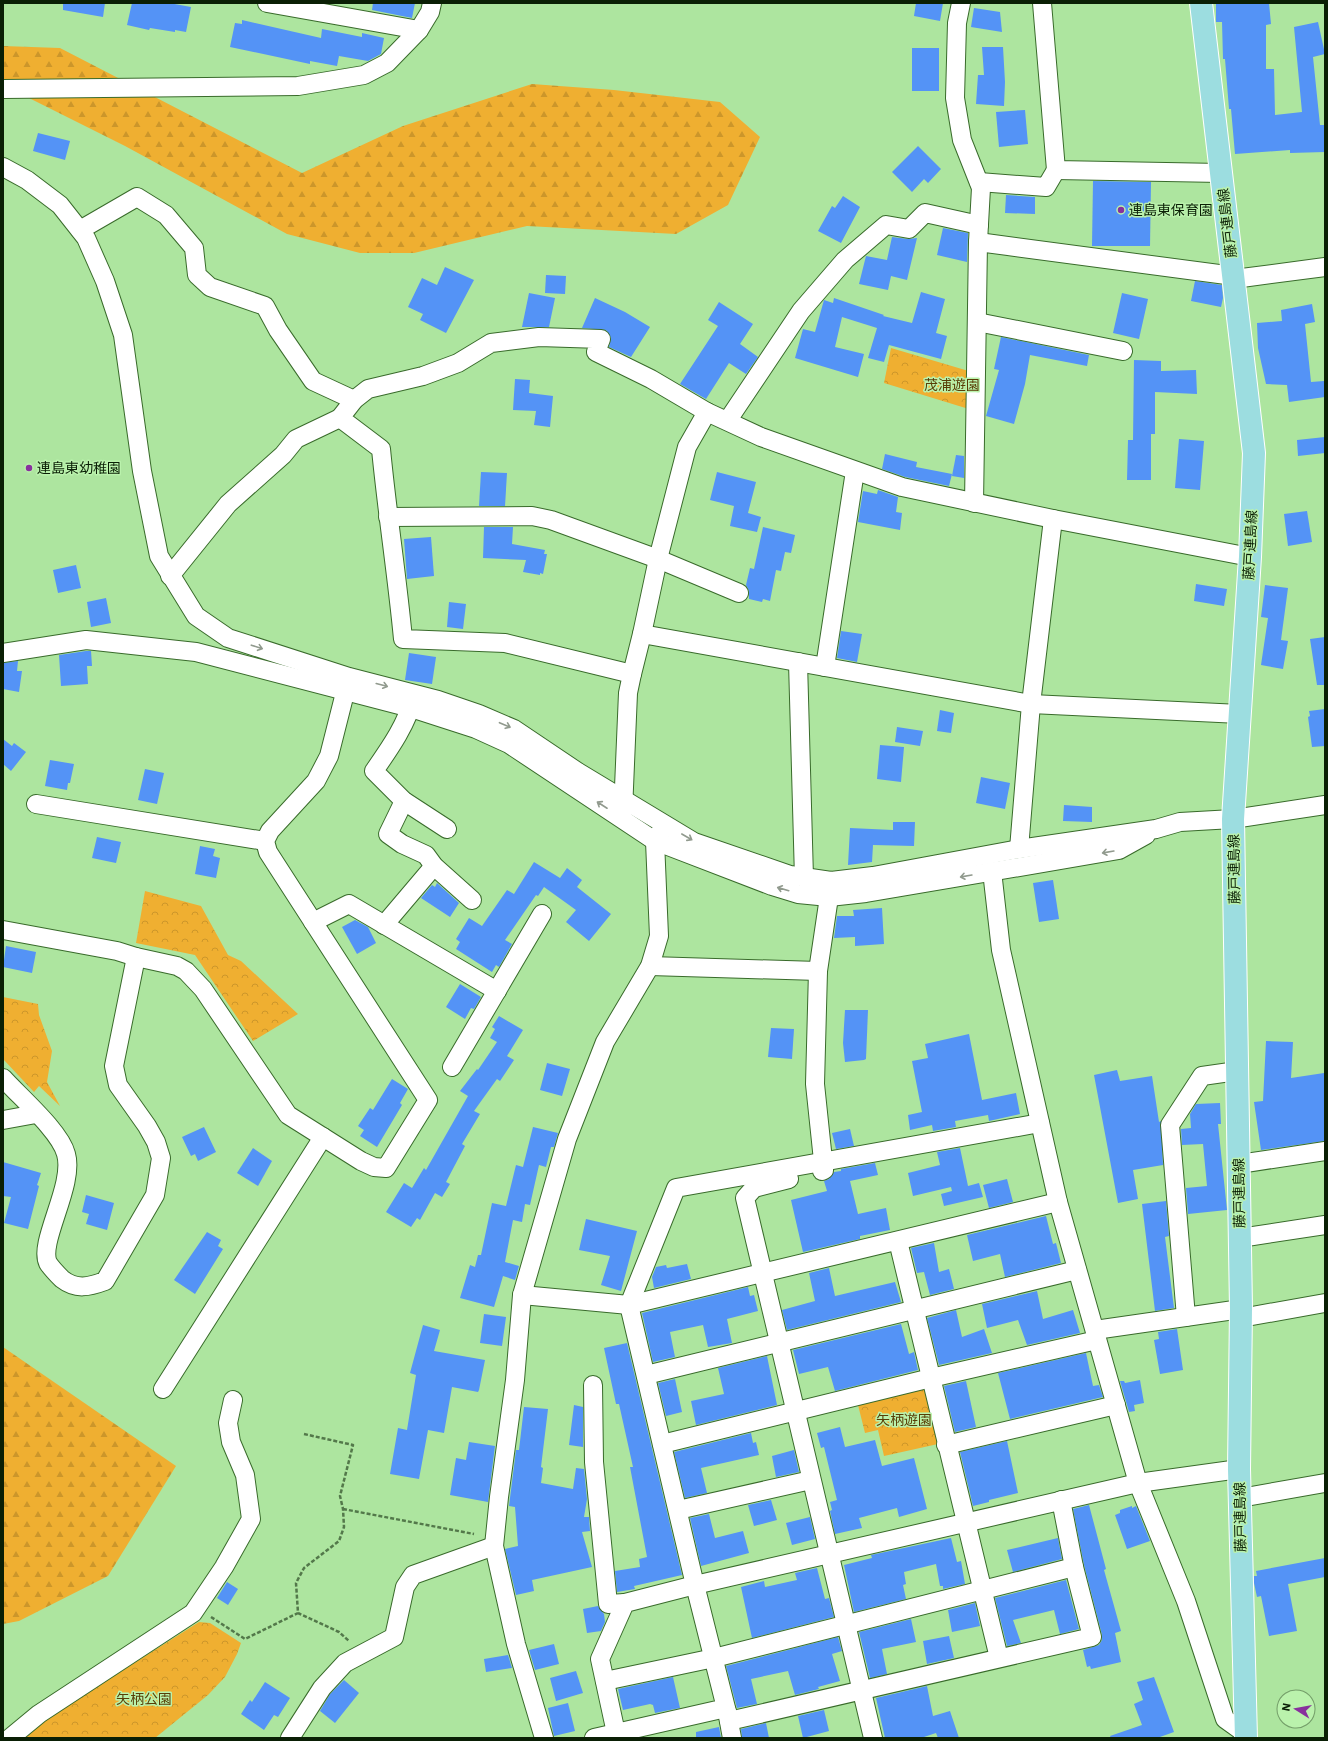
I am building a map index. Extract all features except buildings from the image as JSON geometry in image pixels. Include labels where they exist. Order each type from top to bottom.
[{"type":"main road","name":"藤戸連島線","points":[[1200,3],[1254,453],[1250,557],[1233,819],[1241,1313],[1239,1469],[1246,1736]]},
{"type":"street","points":[[267,3],[419,30]]},
{"type":"street","points":[[3,89],[298,86],[364,75],[387,63],[419,30],[430,12],[432,3]]},
{"type":"street","points":[[961,3],[957,23],[955,98],[962,140],[981,188],[974,503]]},
{"type":"street","points":[[979,182],[1046,187],[1056,170],[1042,3]]},
{"type":"street","points":[[3,167],[27,180],[60,205],[86,238],[105,281],[123,335],[142,471],[159,556],[196,616],[228,638],[348,684]]},
{"type":"street","points":[[1056,170],[1221,172]]},
{"type":"street","points":[[80,230],[137,196],[166,215],[194,248],[197,275],[210,287],[265,306],[278,330],[313,381],[354,400]]},
{"type":"street","points":[[728,420],[800,311],[845,260],[886,225],[909,229],[926,213],[979,233],[1234,278],[1325,267]]},
{"type":"street","points":[[977,322],[1123,351]]},
{"type":"street","points":[[170,576],[228,504],[283,455],[296,439],[340,418],[354,400],[368,389],[423,376],[458,363],[491,343],[539,337],[601,339],[596,352],[651,379],[707,412],[728,420],[761,437],[902,487],[974,503],[1250,557]]},
{"type":"street","points":[[623,819],[628,693],[658,559],[687,447],[707,412]]},
{"type":"street","points":[[340,418],[380,449],[403,639],[505,643],[632,674]]},
{"type":"street","points":[[825,667],[855,471]]},
{"type":"street","points":[[388,517],[532,516],[551,520],[658,559],[739,593]]},
{"type":"street","points":[[1054,519],[1031,704],[1006,860],[1001,950],[1058,1202],[1138,1483],[1186,1601],[1225,1719],[1246,1736]]},
{"type":"street","points":[[205,655],[221,633]]},
{"type":"street","points":[[642,634],[1031,704],[1240,714]]},
{"type":"street","points":[[3,653],[86,640],[196,652],[348,684],[413,701],[479,714],[514,729],[624,801],[694,842],[790,876],[809,884],[829,897],[866,893],[1006,860],[1156,829],[1180,822],[1233,819],[1325,805]]},
{"type":"street","points":[[798,662],[809,884]]},
{"type":"street","points":[[3,930],[117,951],[136,957],[177,966],[186,971],[203,989],[288,1115],[361,1161],[374,1166],[386,1168],[428,1100],[268,852],[265,841],[270,831],[316,781],[329,756],[334,741],[348,684]]},
{"type":"street","points":[[413,701],[509,744],[656,841],[772,886],[798,894],[809,884],[1006,860]]},
{"type":"street","points":[[413,701],[392,745],[374,771],[404,801],[447,829]]},
{"type":"street","points":[[404,801],[388,834],[402,844],[426,855],[434,866],[472,900]]},
{"type":"street","points":[[36,804],[265,841]]},
{"type":"street","points":[[544,1738],[516,1644],[494,1542],[515,1380],[522,1295],[567,1139],[605,1042],[650,966],[658,936],[656,841],[665,824]]},
{"type":"street","points":[[384,925],[434,866]]},
{"type":"street","points":[[829,897],[818,971],[815,1084],[824,1170],[754,1188],[745,1198],[761,1274],[873,1738]]},
{"type":"street","points":[[313,922],[349,904],[497,990]]},
{"type":"street","points":[[452,1067],[542,914]]},
{"type":"street","points":[[3,1078],[59,1137],[66,1154],[69,1171],[47,1246],[48,1262],[56,1274],[68,1284],[79,1287],[91,1286],[105,1281],[155,1194],[159,1173],[160,1158],[156,1142],[118,1085],[114,1066],[136,957]]},
{"type":"street","points":[[650,966],[818,971]]},
{"type":"street","points":[[1186,1317],[1170,1125],[1202,1076],[1237,1071]]},
{"type":"street","points":[[3,1120],[36,1114]]},
{"type":"street","points":[[729,1722],[629,1305],[676,1188],[1040,1123]]},
{"type":"street","points":[[163,1389],[323,1137]]},
{"type":"street","points":[[1239,1164],[1325,1150]]},
{"type":"street","points":[[522,1295],[629,1305],[1058,1202]]},
{"type":"street","points":[[1240,1238],[1325,1225]]},
{"type":"street","points":[[898,1241],[981,1590],[999,1658]]},
{"type":"street","points":[[646,1375],[915,1311],[1077,1270]]},
{"type":"street","points":[[662,1444],[931,1378],[1096,1335],[1186,1317],[1241,1313],[1325,1303]]},
{"type":"street","points":[[593,1385],[594,1462],[608,1604],[625,1603],[829,1553],[1138,1483],[1239,1469]]},
{"type":"street","points":[[10,1738],[38,1714],[193,1613],[224,1567],[251,1519],[245,1475],[232,1442],[228,1424],[233,1400]]},
{"type":"street","points":[[946,1445],[1116,1406]]},
{"type":"street","points":[[678,1510],[811,1480]]},
{"type":"street","points":[[1240,1498],[1325,1483]]},
{"type":"street","points":[[594,1738],[616,1733],[729,1722],[1092,1637],[1074,1567],[1061,1500]]},
{"type":"street","points":[[290,1738],[322,1688],[345,1663],[394,1637],[405,1587],[413,1575],[494,1542]]},
{"type":"street","points":[[605,1681],[714,1658],[1074,1567]]},
{"type":"street","points":[[616,1733],[600,1659],[625,1603]]},
{"type":"path","points":[[298,1613],[296,1583],[304,1568],[339,1541],[344,1527],[340,1496],[353,1445],[304,1434]]},
{"type":"path","points":[[343,1510],[494,1542]]},
{"type":"path","points":[[196,1608],[245,1639],[298,1613]]},
{"type":"path","points":[[298,1613],[339,1632],[364,1653]]},
{"type":"green space","points":[[3,46],[60,48],[302,173],[403,126],[532,84],[614,90],[720,102],[760,137],[728,205],[676,234],[527,226],[414,253],[360,253],[287,234],[125,146],[3,85]]},
{"type":"green space","name":"茂浦遊園","points":[[891,348],[972,372],[972,410],[884,383]]},
{"type":"green space","points":[[145,891],[201,906],[228,955],[241,961],[298,1014],[253,1041],[195,955],[136,943]]},
{"type":"green space","points":[[3,997],[38,1004],[39,1015],[52,1051],[47,1082],[60,1106],[39,1086],[34,1092],[3,1059]]},
{"type":"green space","points":[[3,1347],[176,1466],[108,1576],[19,1621],[3,1624]]},
{"type":"green space","name":"矢柄遊園","points":[[917,1387],[925,1390],[938,1444],[884,1456],[878,1430],[865,1433],[857,1401]]},
{"type":"green space","name":"矢柄公園","points":[[199,1622],[210,1623],[241,1643],[237,1654],[225,1677],[208,1695],[155,1738],[22,1738],[33,1727]]},
{"type":"place","name":"連島東保育園","points":[[1121,210]]},
{"type":"place","name":"連島東幼稚園","points":[[29,468]]}]
